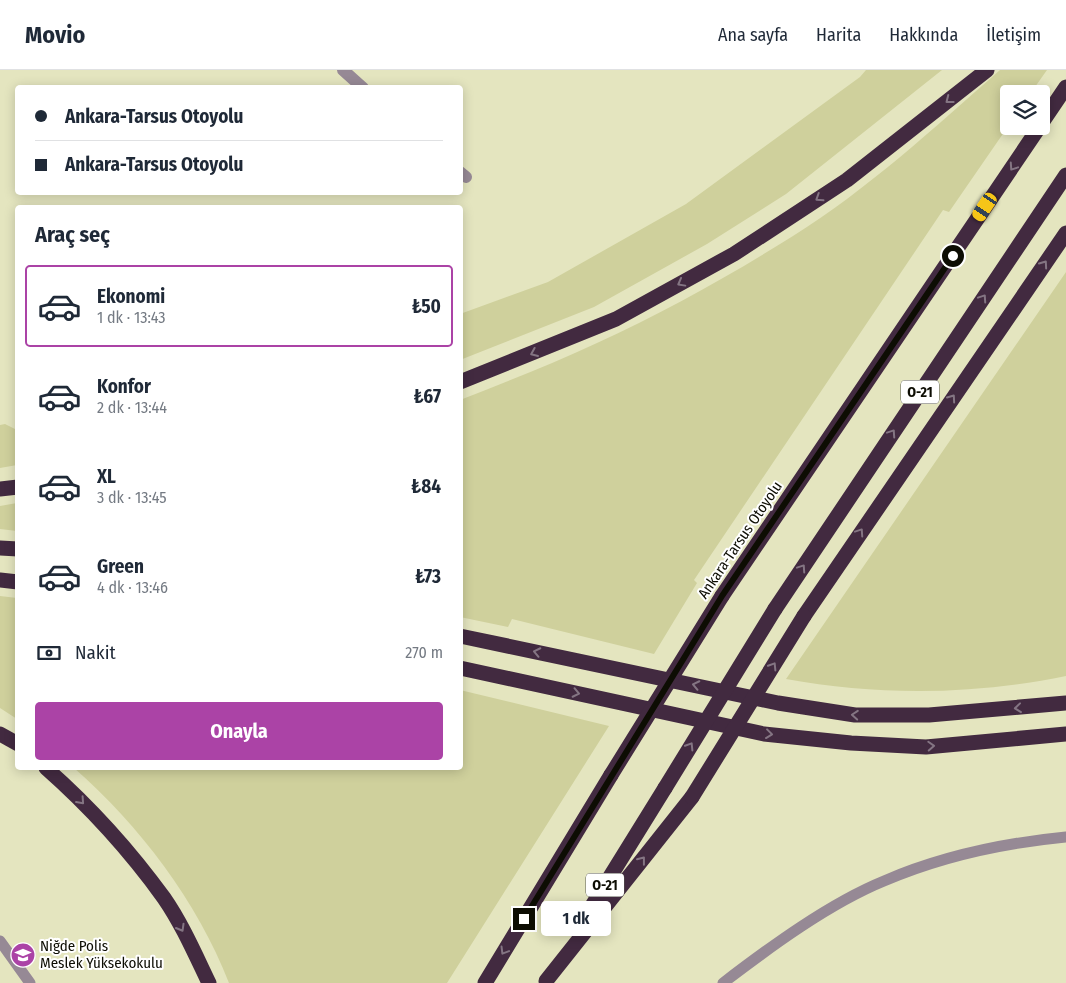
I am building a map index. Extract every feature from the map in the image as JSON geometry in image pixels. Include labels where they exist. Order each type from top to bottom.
[{"type":"highway","points":[[463,381],[616,319],[734,254],[847,180],[987,70]]},
{"type":"highway","name":"Ankara-Tarsus Otoyolu","points":[[1050,110],[1066,87]]},
{"type":"highway","name":"Ankara-Tarsus Otoyolu","points":[[485,983],[722,596],[1033,135]]},
{"type":"highway","name":"O-21","points":[[546,982],[775,609],[1066,175]]},
{"type":"highway","points":[[546,982],[692,797],[804,616],[1066,233]]},
{"type":"highway","points":[[0,489],[15,487]]},
{"type":"highway","points":[[0,548],[15,549]]},
{"type":"highway","points":[[0,580],[15,582]]},
{"type":"highway","points":[[463,637],[778,703],[855,716],[929,715],[1066,703]]},
{"type":"highway","points":[[463,669],[764,734],[851,743],[926,747],[1066,734]]},
{"type":"highway","points":[[0,734],[15,742]]},
{"type":"highway","points":[[48,770],[76,795],[124,849],[164,899],[194,950],[209,983]]},
{"type":"street","points":[[343,70],[360,85]]},
{"type":"lane","points":[[723,983],[821,914],[884,881],[954,857],[1018,842],[1066,838]]},
{"type":"lane","points":[[0,942],[30,983]]},
{"type":"green space","points":[[866,70],[942,70],[786,194],[707,244],[594,307],[463,359],[463,313],[548,282],[686,204],[860,77]]},
{"type":"green space","points":[[1000,70],[1047,70],[1036,85],[1000,85],[1000,135],[1002,135],[949,212],[943,210],[694,580],[697,583],[654,654],[512,619],[508,627],[463,618],[463,399],[580,351],[696,293],[769,251],[821,218],[874,178]]},
{"type":"green space","points":[[1066,272],[1066,676],[996,687],[926,691],[891,691],[821,685],[786,679]]},
{"type":"green space","points":[[5,424],[15,429],[15,465],[0,468],[0,425]]},
{"type":"green space","points":[[15,503],[15,531],[0,529],[0,506]]},
{"type":"green space","points":[[0,596],[15,598],[15,718],[0,708]]},
{"type":"green space","points":[[463,691],[609,726],[447,983],[229,983],[201,923],[164,866],[122,815],[76,770],[463,770]]},
{"type":"place","name":"Niğde Polis Meslek Yüksekokulu","points":[[23,955]]},
{"type":"route","points":[[524,919],[722,596],[953,256]]}]
